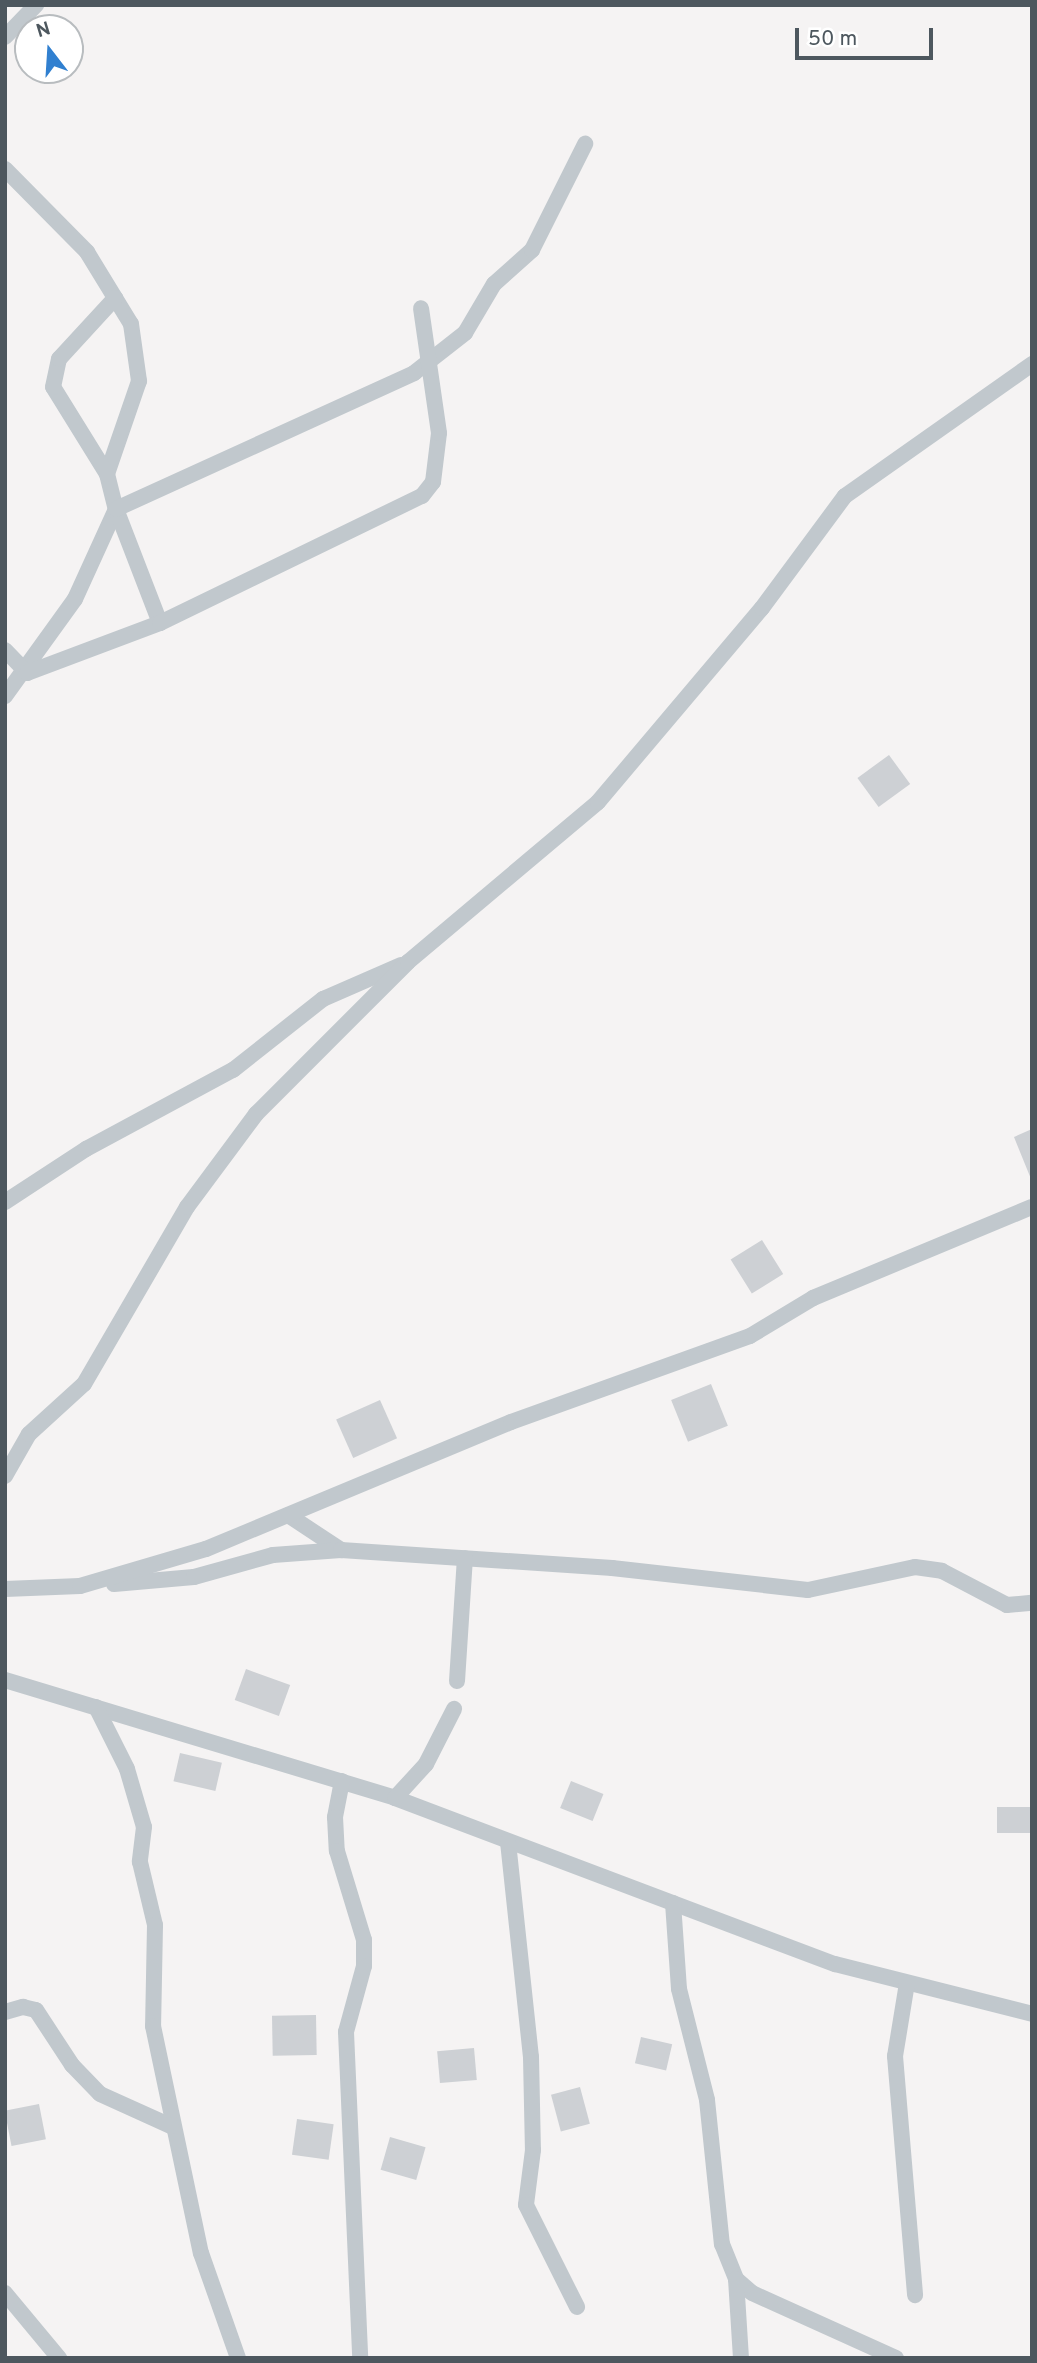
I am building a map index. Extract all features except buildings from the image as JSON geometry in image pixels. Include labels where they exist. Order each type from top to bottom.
[{"type":"street","points":[[5,37],[36,5]]},
{"type":"street","points":[[5,696],[27,673],[75,599],[116,509],[352,405],[429,362],[465,333],[494,284],[532,250],[585,144]]},
{"type":"street","points":[[5,169],[87,252],[131,324],[139,382],[107,474]]},
{"type":"street","points":[[115,298],[59,359],[53,387],[107,474],[116,509],[160,624]]},
{"type":"street","points":[[27,673],[160,624],[422,496],[433,482],[439,433],[421,308]]},
{"type":"street","points":[[5,1476],[29,1434],[84,1384],[187,1207],[256,1114],[408,962],[598,802],[762,608],[845,496],[1032,364]]},
{"type":"street","points":[[5,650],[27,673]]},
{"type":"street","points":[[5,1202],[86,1149],[233,1070],[323,999],[408,962]]},
{"type":"street","points":[[80,1586],[206,1549],[510,1422],[750,1336],[813,1298],[1032,1206]]},
{"type":"street","points":[[288,1515],[341,1550]]},
{"type":"street","points":[[5,1589],[194,1577],[273,1555],[341,1550],[465,1558],[808,1590],[915,1567],[942,1571],[1007,1605],[1032,1603]]},
{"type":"street","points":[[457,1681],[465,1558]]},
{"type":"street","points":[[5,1680],[395,1798],[835,1964],[1032,2014]]},
{"type":"street","points":[[96,1707],[127,1769],[144,1828],[140,1862],[155,1925],[153,2026],[171,2126],[201,2253],[238,2358]]},
{"type":"street","points":[[395,1798],[426,1764],[454,1709]]},
{"type":"street","points":[[342,1781],[335,1817],[337,1851],[364,1940],[364,1966],[346,2032],[360,2358]]},
{"type":"street","points":[[508,1842],[531,2057],[533,2150],[526,2205],[577,2307]]},
{"type":"street","points":[[673,1903],[679,1989],[707,2100],[722,2244],[736,2278],[741,2358]]},
{"type":"street","points":[[906,1983],[895,2056],[915,2295]]},
{"type":"street","points":[[5,2012],[23,2007],[36,2010],[72,2065],[100,2094],[171,2126]]},
{"type":"street","points":[[736,2278],[752,2294],[895,2358]]},
{"type":"street","points":[[5,2293],[59,2358]]}]
